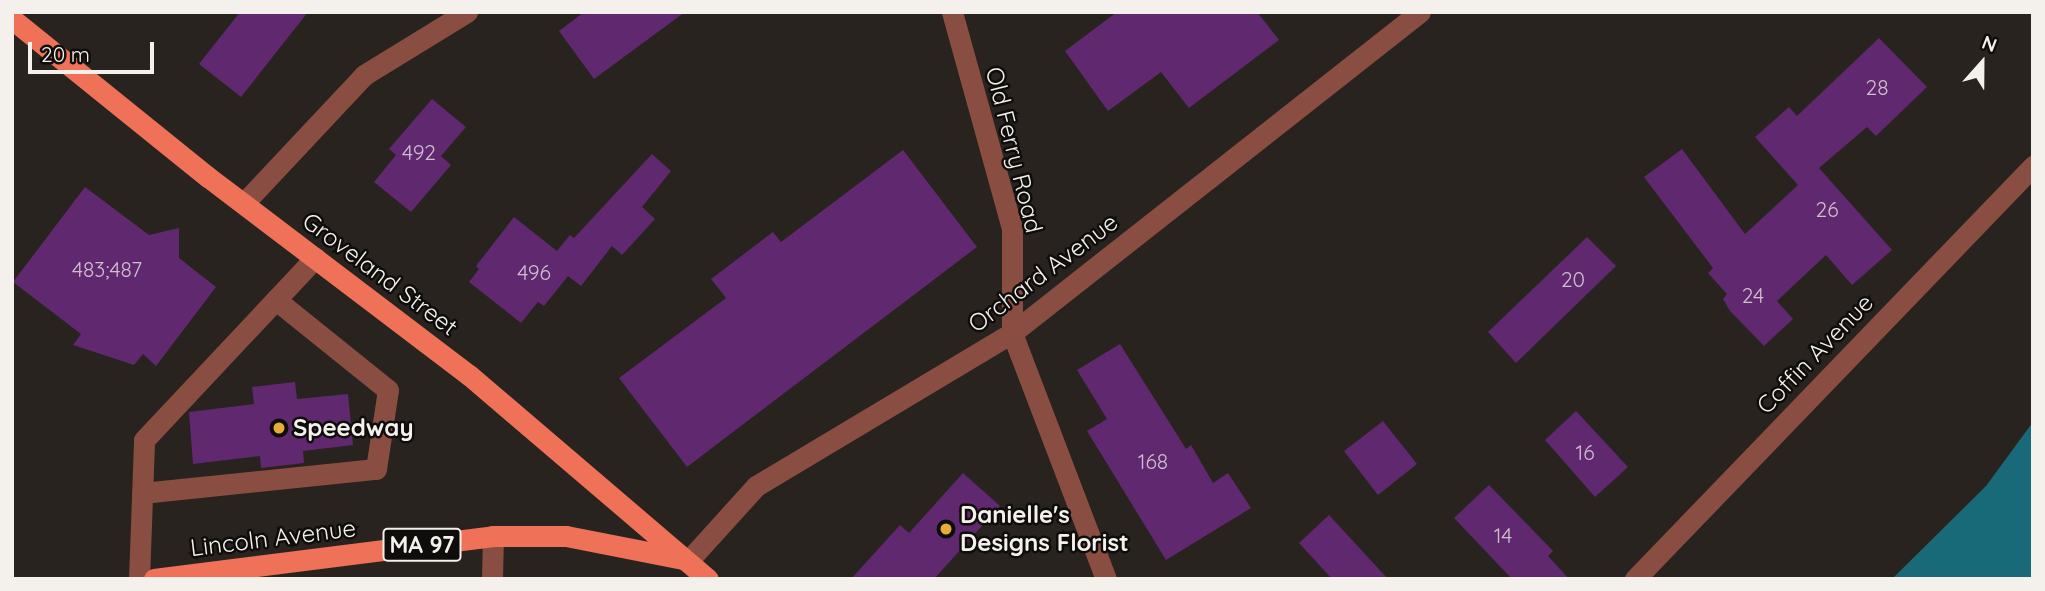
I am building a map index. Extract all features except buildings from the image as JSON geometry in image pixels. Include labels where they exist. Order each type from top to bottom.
[{"type":"main road","name":"Groveland Street","points":[[12,19],[244,203],[469,375],[689,560],[708,579]]},
{"type":"main road","name":"Lincoln Avenue","points":[[154,579],[493,536],[566,536],[689,560]]},
{"type":"street","points":[[244,203],[364,75],[467,12]]},
{"type":"street","name":"Old Ferry Road","points":[[951,12],[1012,229],[1012,333],[1106,579]]},
{"type":"street","name":"Orchard Avenue","points":[[689,560],[756,486],[1012,333],[1420,12]]},
{"type":"street","name":"Coffin Avenue","points":[[1634,579],[2033,166]]},
{"type":"street","points":[[139,579],[144,440],[315,258]]},
{"type":"street","points":[[142,494],[376,469],[388,390],[276,300]]},
{"type":"street","points":[[492,579],[493,536]]},
{"type":"water","points":[[2033,422],[2033,579],[1892,579],[1986,486]]},
{"type":"place","name":"Speedway","points":[[279,428]]},
{"type":"place","name":"Danielle's Designs Florist","points":[[946,529]]}]
